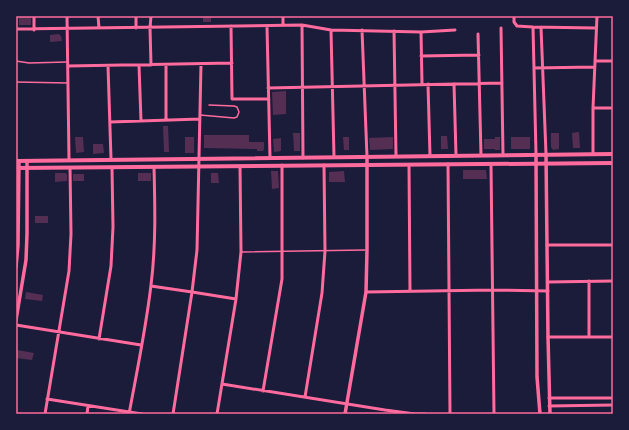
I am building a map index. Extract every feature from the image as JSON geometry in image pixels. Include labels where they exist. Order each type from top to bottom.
[{"type":"main road","points":[[17,161],[613,154]]},
{"type":"main road","points":[[17,168],[613,163]]},
{"type":"street","points":[[34,16],[34,30]]},
{"type":"street","points":[[67,16],[70,160]]},
{"type":"street","points":[[98,16],[99,28]]},
{"type":"street","points":[[136,16],[136,28]]},
{"type":"street","points":[[150,16],[151,65]]},
{"type":"street","points":[[283,16],[283,25]]},
{"type":"street","points":[[514,16],[514,22],[517,26],[596,28]]},
{"type":"street","points":[[593,154],[596,16]]},
{"type":"street","points":[[16,29],[34,30],[302,25],[331,30],[394,30],[421,32],[455,30]]},
{"type":"street","points":[[302,25],[303,158]]},
{"type":"street","points":[[231,26],[232,99],[269,99]]},
{"type":"street","points":[[267,26],[270,158]]},
{"type":"street","points":[[533,27],[538,378],[540,414]]},
{"type":"street","points":[[541,27],[546,154],[550,414]]},
{"type":"street","points":[[501,28],[503,155]]},
{"type":"street","points":[[331,30],[334,158]]},
{"type":"street","points":[[345,414],[366,292],[367,157],[362,30]]},
{"type":"street","points":[[394,30],[396,156]]},
{"type":"street","points":[[421,32],[422,84]]},
{"type":"street","points":[[478,34],[481,155]]},
{"type":"street","points":[[422,56],[479,55]]},
{"type":"street","points":[[595,61],[613,61]]},
{"type":"street","points":[[67,64],[108,66],[232,63]]},
{"type":"street","points":[[173,414],[198,248],[201,64]]},
{"type":"street","points":[[139,65],[141,121]]},
{"type":"street","points":[[166,65],[166,120]]},
{"type":"street","points":[[108,66],[111,159]]},
{"type":"street","points":[[534,68],[594,67]]},
{"type":"street","points":[[268,88],[502,83]]},
{"type":"street","points":[[428,84],[430,156]]},
{"type":"street","points":[[454,84],[456,155]]},
{"type":"street","points":[[593,108],[613,108]]},
{"type":"street","points":[[110,122],[200,119]]},
{"type":"street","points":[[16,267],[18,245],[17,161]]},
{"type":"street","points":[[16,320],[26,260],[28,234],[27,161]]},
{"type":"street","points":[[448,164],[450,414]]},
{"type":"street","points":[[491,164],[494,414]]},
{"type":"street","points":[[263,391],[282,279],[282,165]]},
{"type":"street","points":[[305,397],[322,293],[325,251],[324,165]]},
{"type":"street","points":[[409,165],[410,291]]},
{"type":"street","points":[[217,414],[236,299],[241,252],[240,166]]},
{"type":"street","points":[[130,413],[151,286],[155,216],[154,167]]},
{"type":"street","points":[[45,414],[69,271],[72,234],[70,168]]},
{"type":"street","points":[[99,339],[112,266],[112,168]]},
{"type":"street","points":[[547,245],[613,245]]},
{"type":"street","points":[[589,281],[589,337]]},
{"type":"street","points":[[548,282],[613,281]]},
{"type":"street","points":[[151,286],[236,299]]},
{"type":"street","points":[[366,292],[493,290],[548,291]]},
{"type":"street","points":[[16,325],[141,345]]},
{"type":"street","points":[[548,337],[613,337]]},
{"type":"street","points":[[222,384],[385,410],[425,414]]},
{"type":"street","points":[[549,398],[613,398]]},
{"type":"street","points":[[47,400],[142,414]]},
{"type":"street","points":[[549,406],[613,405]]},
{"type":"street","points":[[87,414],[88,406]]},
{"type":"lane","points":[[16,61],[29,64],[67,64]]},
{"type":"lane","points":[[16,82],[68,82]]},
{"type":"lane","points":[[200,115],[234,118],[237,117],[239,112],[237,107],[210,106]]},
{"type":"lane","points":[[241,252],[367,250]]},
{"type":"building","points":[[203,16],[211,16],[211,22],[203,22]]},
{"type":"building","points":[[19,17],[31,17],[31,25],[19,25]]},
{"type":"building","points":[[59,34],[62,41],[50,42],[50,35]]},
{"type":"building","points":[[286,91],[286,114],[273,115],[272,92]]},
{"type":"building","points":[[163,126],[168,126],[169,152],[164,152]]},
{"type":"building","points":[[579,132],[580,148],[573,148],[572,133]]},
{"type":"building","points":[[293,133],[300,133],[300,151],[294,151]]},
{"type":"building","points":[[551,133],[559,133],[559,149],[553,150],[551,147]]},
{"type":"building","points":[[204,135],[249,135],[249,142],[264,142],[264,149],[263,151],[257,151],[257,149],[204,148]]},
{"type":"building","points":[[441,136],[447,136],[448,149],[441,149]]},
{"type":"building","points":[[75,137],[83,137],[84,152],[76,153]]},
{"type":"building","points":[[185,137],[194,137],[194,153],[185,153]]},
{"type":"building","points":[[343,137],[349,137],[349,150],[344,150]]},
{"type":"building","points":[[393,137],[393,149],[370,150],[369,138]]},
{"type":"building","points":[[495,137],[500,137],[500,150],[484,149],[484,139],[495,139]]},
{"type":"building","points":[[511,137],[530,137],[530,149],[511,149]]},
{"type":"building","points":[[281,138],[281,151],[274,152],[273,139]]},
{"type":"building","points":[[93,144],[103,144],[104,153],[93,154]]},
{"type":"building","points":[[463,170],[486,170],[487,179],[463,179]]},
{"type":"building","points":[[271,171],[278,171],[279,188],[272,189]]},
{"type":"building","points":[[344,171],[345,182],[329,182],[329,172]]},
{"type":"building","points":[[55,173],[66,173],[67,181],[55,182]]},
{"type":"building","points":[[138,173],[151,173],[151,181],[138,181]]},
{"type":"building","points":[[211,173],[218,173],[219,183],[211,183]]},
{"type":"building","points":[[73,174],[84,174],[84,181],[73,181]]},
{"type":"building","points":[[35,216],[48,216],[48,223],[35,223]]},
{"type":"building","points":[[26,292],[43,295],[42,301],[25,299]]},
{"type":"building","points":[[17,350],[34,353],[32,360],[16,358]]}]
